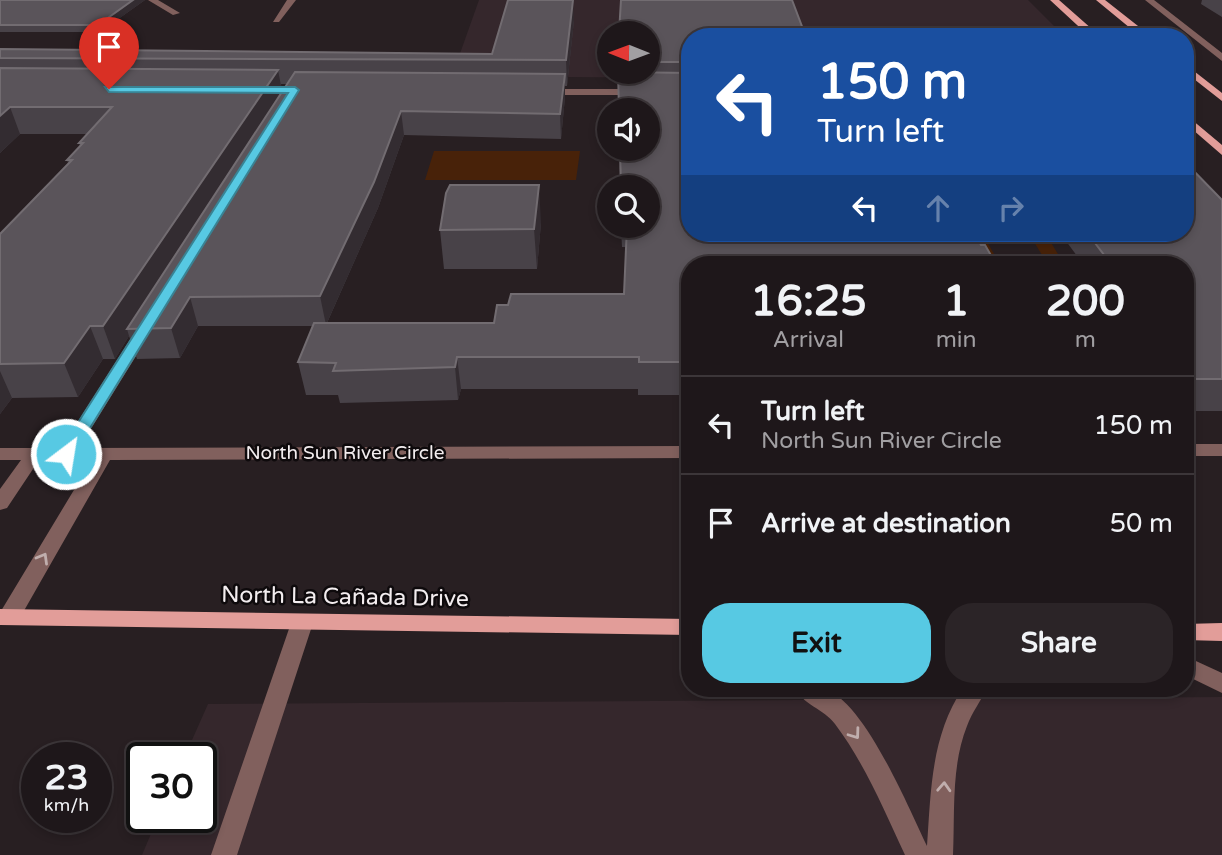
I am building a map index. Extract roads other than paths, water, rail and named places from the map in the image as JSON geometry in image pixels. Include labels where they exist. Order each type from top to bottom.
[{"type":"main road","points":[[1054,0],[1086,28]]},
{"type":"main road","points":[[1100,0],[1136,28]]},
{"type":"main road","points":[[1194,75],[1222,98]]},
{"type":"main road","points":[[1194,125],[1222,151]]},
{"type":"main road","name":"North La Cañada Drive","points":[[5,617],[681,628]]},
{"type":"main road","points":[[1194,632],[1222,632]]},
{"type":"street","points":[[152,0],[176,13]]},
{"type":"street","points":[[276,20],[292,0]]},
{"type":"street","points":[[1149,0],[1184,28]]},
{"type":"street","points":[[1194,36],[1222,58]]},
{"type":"street","points":[[537,92],[681,92]]},
{"type":"street","points":[[66,454],[152,317]]},
{"type":"street","points":[[1194,450],[1222,450]]},
{"type":"street","name":"North Sun River Circle","points":[[0,454],[681,452]]},
{"type":"street","points":[[0,503],[34,454]]},
{"type":"street","points":[[5,617],[104,454]]},
{"type":"street","points":[[224,855],[302,623]]},
{"type":"street","points":[[1194,670],[1222,684]]},
{"type":"street","points":[[819,697],[841,713],[870,754],[918,855]]},
{"type":"street","points":[[940,855],[946,750],[952,724],[970,697]]}]
